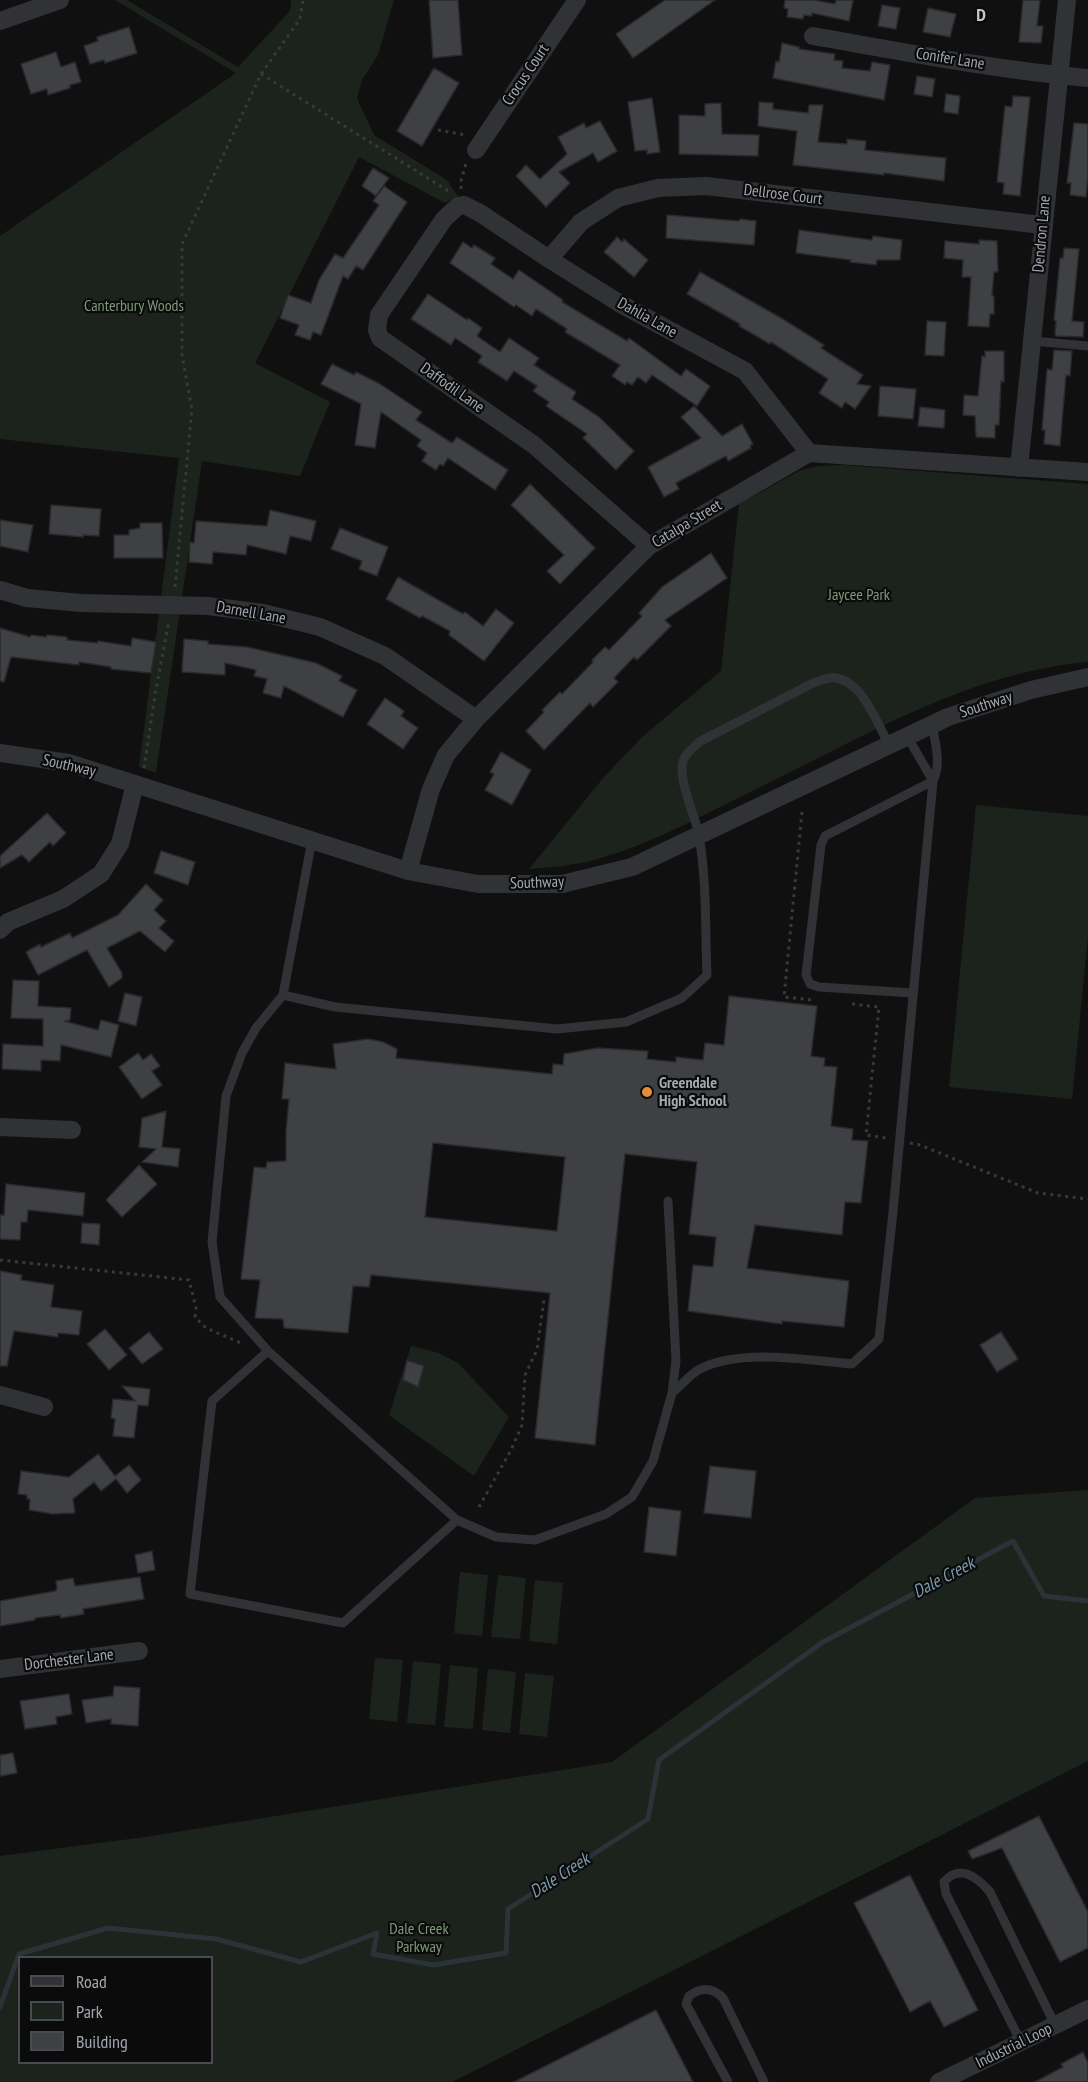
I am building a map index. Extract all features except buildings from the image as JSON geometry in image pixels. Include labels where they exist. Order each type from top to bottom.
[{"type":"street","points":[[0,21],[60,0]]},
{"type":"street","name":"Crocus Court","points":[[480,144],[577,0]]},
{"type":"street","name":"Dendron Lane","points":[[1019,468],[1033,341],[1042,225],[1067,0]]},
{"type":"street","name":"Conifer Lane","points":[[813,36],[932,57],[1059,76],[1088,78]]},
{"type":"street","name":"Dellrose Court","points":[[549,259],[581,222],[618,198],[658,188],[706,186],[1042,225]]},
{"type":"street","name":"Dahlia Lane","points":[[464,205],[619,303],[745,371],[809,453]]},
{"type":"street","name":"Daffodil Lane","points":[[464,205],[458,206],[444,219],[379,315],[377,330],[380,338],[534,446],[649,546]]},
{"type":"street","points":[[809,453],[1088,472]]},
{"type":"street","name":"Catalpa Street","points":[[408,871],[431,789],[446,755],[476,719],[649,546],[809,453]]},
{"type":"street","name":"Darnell Lane","points":[[0,590],[27,598],[81,603],[208,606],[263,613],[320,627],[385,656],[476,719]]},
{"type":"street","name":"Southway","points":[[0,753],[140,776],[312,840],[408,871],[478,884],[562,884],[632,867],[948,717],[1031,690],[1088,677]]},
{"type":"street","points":[[0,930],[8,922],[63,899],[101,874],[120,844],[140,776]]},
{"type":"street","points":[[0,1127],[72,1130]]},
{"type":"street","points":[[0,1395],[44,1407]]},
{"type":"street","name":"Dorchester Lane","points":[[0,1669],[139,1651]]},
{"type":"street","name":"Industrial Loop","points":[[939,2082],[958,2078],[1021,2042],[1088,2009]]},
{"type":"lane","points":[[1033,341],[1088,346]]},
{"type":"lane","points":[[282,994],[335,1007],[557,1029],[626,1022],[682,998],[707,975],[704,876],[699,835],[681,765],[686,755],[699,742],[811,684],[831,678],[847,681],[858,689],[889,745]]},
{"type":"lane","points":[[672,1393],[699,1369],[732,1358],[789,1358],[852,1364],[879,1339],[900,1141],[933,781],[938,755],[932,724]]},
{"type":"lane","points":[[907,736],[933,781]]},
{"type":"lane","points":[[914,993],[819,987],[810,984],[806,975],[821,845],[825,836],[933,781]]},
{"type":"lane","points":[[312,840],[282,994],[256,1028],[242,1053],[226,1096],[212,1242],[220,1297],[268,1351],[457,1520],[496,1537],[535,1540],[606,1514],[632,1497],[653,1461],[672,1393],[676,1361],[668,1201]]},
{"type":"lane","points":[[268,1351],[212,1401],[190,1594],[343,1623],[457,1520]]},
{"type":"lane","points":[[1021,2042],[946,1894],[944,1882],[952,1875],[970,1874],[990,1892],[1054,2025]]},
{"type":"lane","points":[[728,2082],[686,2004],[689,1996],[706,1988],[716,1991],[723,1998],[764,2082]]},
{"type":"path","points":[[140,776],[173,605],[192,409],[182,355],[184,298],[182,244],[261,74],[300,19],[303,0]]},
{"type":"path","points":[[261,74],[455,195],[461,189],[464,166],[480,144],[438,130]]},
{"type":"path","points":[[802,812],[784,997],[819,1000]]},
{"type":"path","points":[[843,1003],[879,1007],[866,1135],[920,1145],[1038,1193],[1088,1199]]},
{"type":"path","points":[[0,1260],[189,1280],[196,1308],[195,1317],[206,1328],[241,1343]]},
{"type":"path","points":[[479,1507],[511,1450],[522,1425],[525,1375],[537,1350],[544,1299]]},
{"type":"green space","name":"Canterbury Woods","points":[[115,0],[127,0],[238,67],[290,11],[291,0],[394,0],[378,55],[362,80],[357,98],[374,135],[447,180],[458,196],[445,203],[359,157],[255,363],[330,402],[300,476],[202,461],[156,773],[139,767],[179,458],[0,439],[0,236],[236,73]]},
{"type":"green space","name":"Jaycee Park","points":[[843,465],[1088,484],[1088,662],[1022,673],[960,692],[899,718],[649,840],[592,860],[529,869],[604,777],[642,737],[721,671],[739,504],[801,470],[818,466]]},
{"type":"green space","points":[[976,805],[1088,816],[1088,937],[1072,1099],[949,1087]]},
{"type":"green space","points":[[411,1346],[439,1353],[458,1363],[509,1417],[474,1476],[389,1415]]},
{"type":"green space","name":"Dale Creek Parkway","points":[[1088,1490],[1088,1761],[452,2082],[0,2082],[0,1856],[145,1837],[612,1762],[975,1498]]},
{"type":"green space","points":[[460,1572],[488,1575],[482,1636],[454,1633]]},
{"type":"green space","points":[[498,1575],[526,1578],[520,1639],[491,1637]]},
{"type":"green space","points":[[535,1580],[563,1583],[557,1644],[529,1641]]},
{"type":"green space","points":[[375,1658],[403,1660],[397,1722],[369,1719]]},
{"type":"green space","points":[[413,1661],[441,1664],[435,1725],[407,1723]]},
{"type":"green space","points":[[450,1665],[478,1668],[473,1729],[444,1727]]},
{"type":"green space","points":[[488,1669],[516,1672],[510,1733],[482,1730]]},
{"type":"green space","points":[[525,1673],[554,1676],[547,1737],[519,1734]]},
{"type":"waterway","name":"Dale Creek","points":[[18,1956],[108,1928],[216,1939],[301,1962],[377,1933],[373,1954],[433,1965],[506,1953],[508,1909],[648,1819],[659,1760],[823,1642],[1013,1541],[1044,1596],[1088,1601]]},
{"type":"waterway","name":"Dale Creek","points":[[0,2007],[18,1957]]},
{"type":"place","name":"Greendale High School","points":[[647,1092]]},
{"type":"district","name":"D","points":[[981,16]]}]
